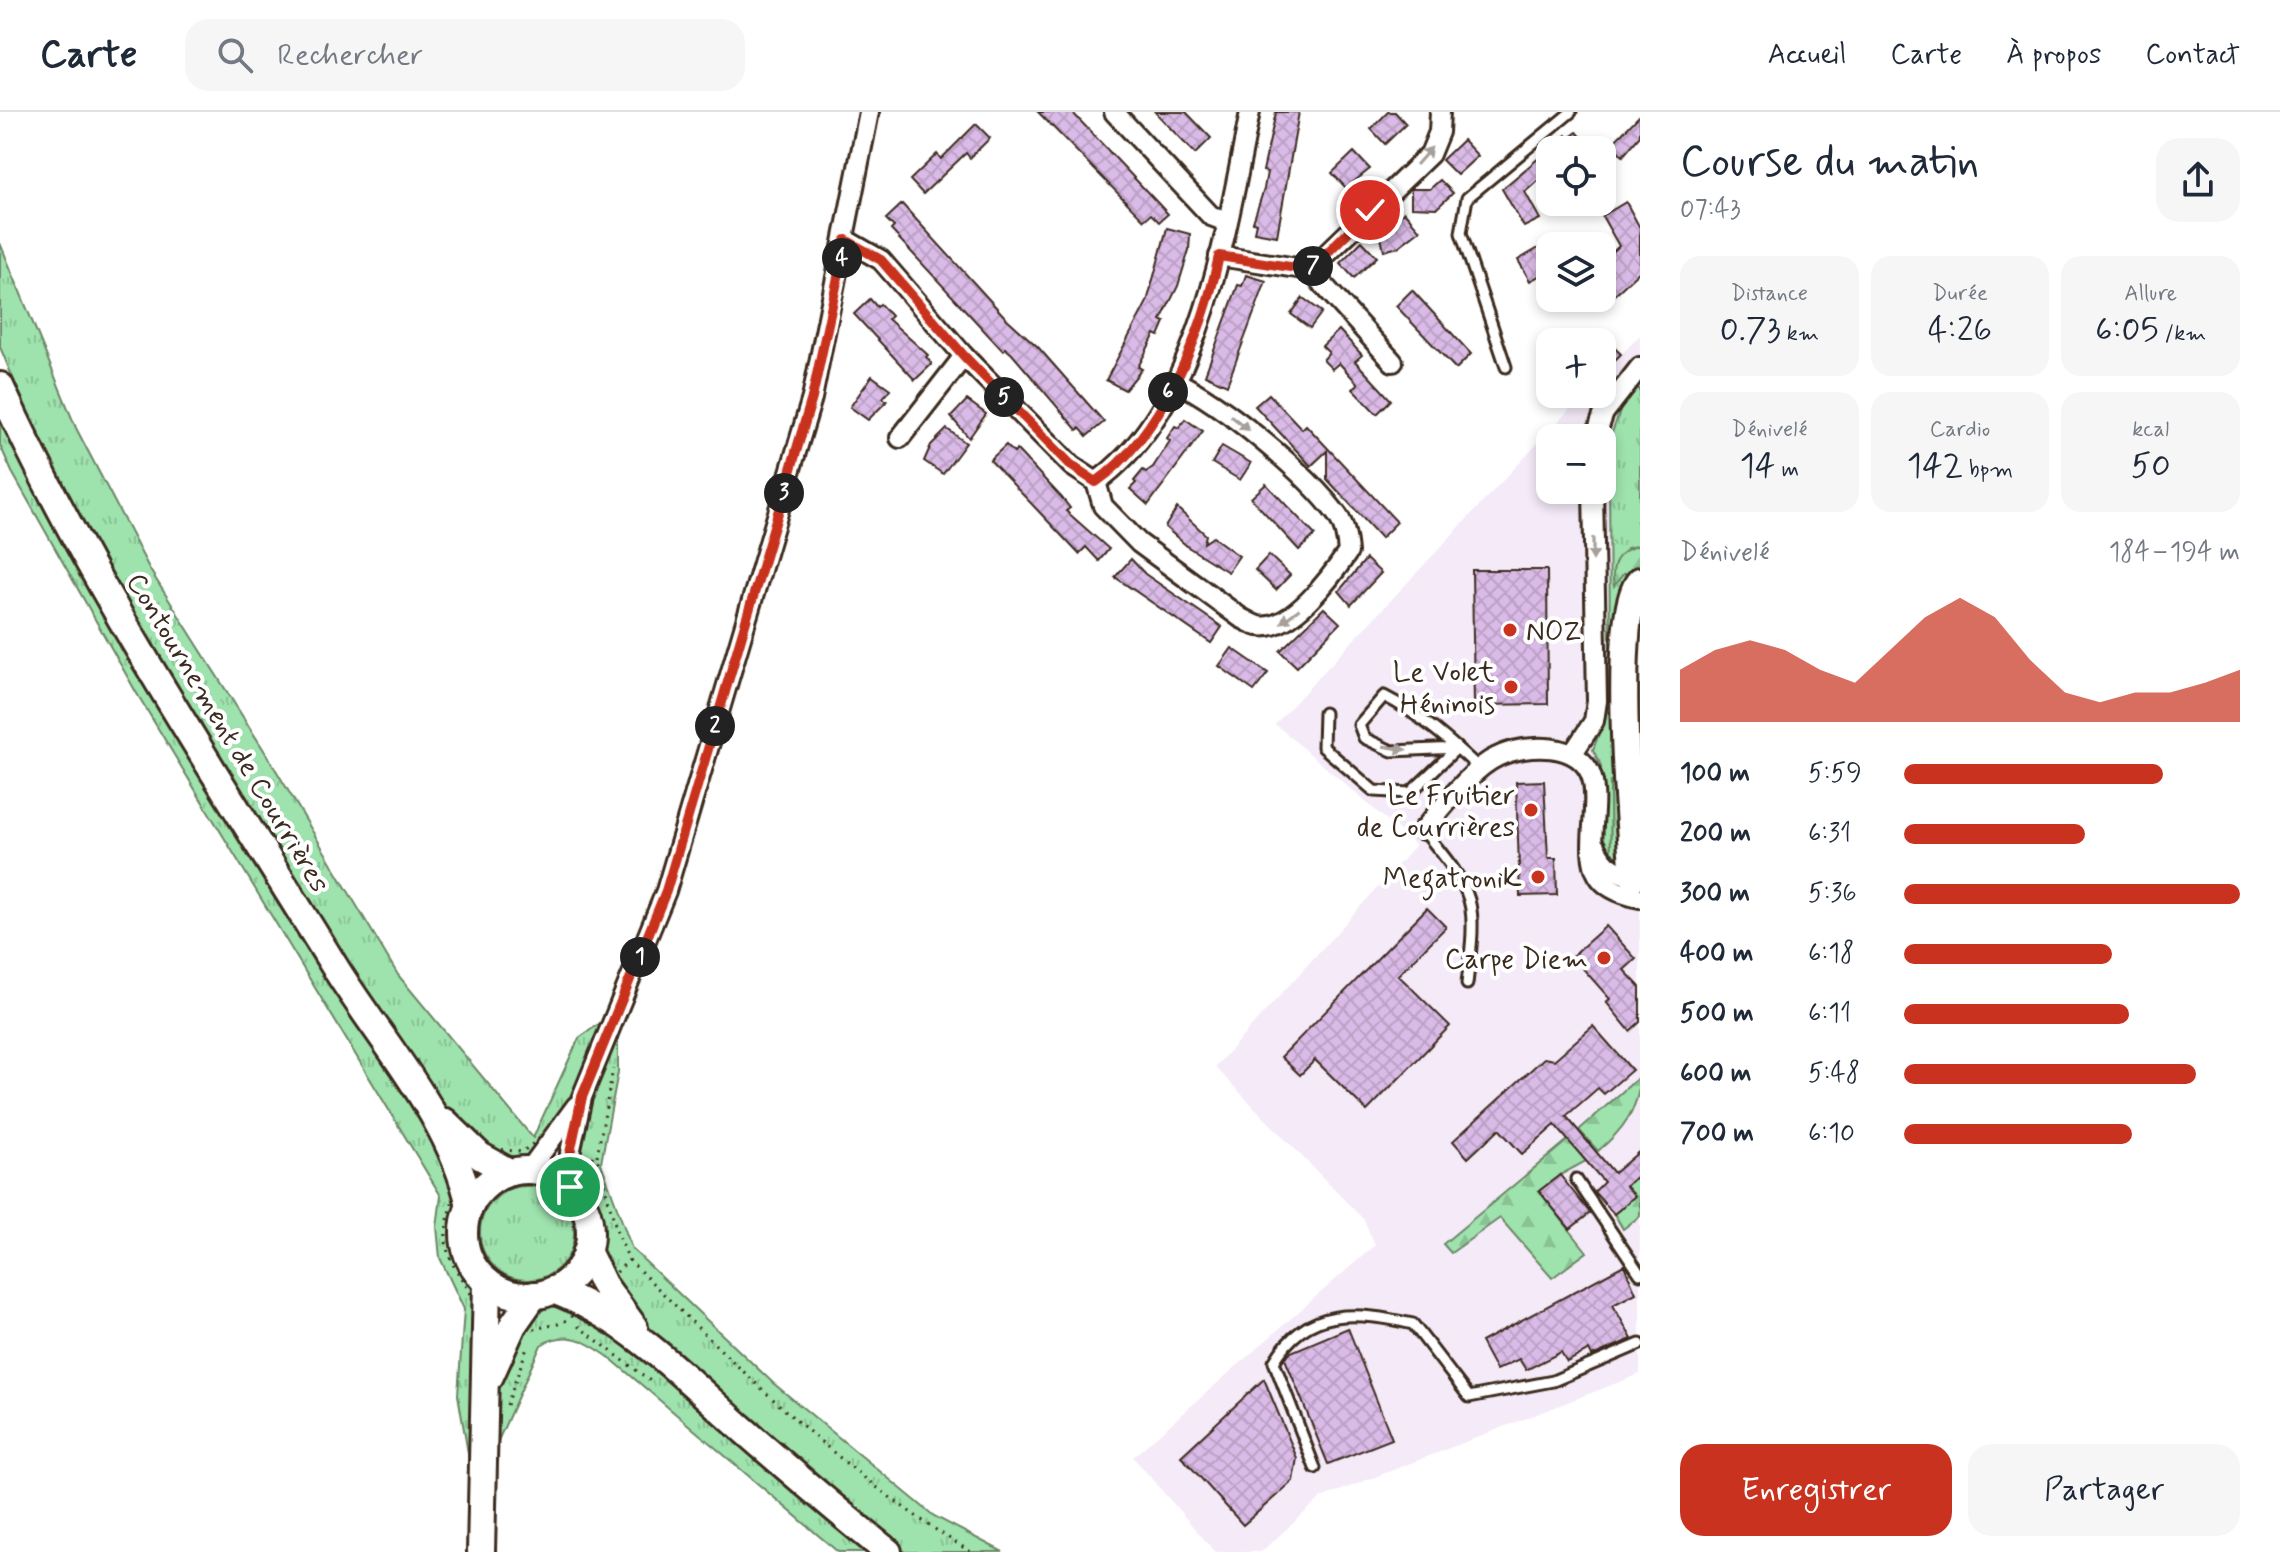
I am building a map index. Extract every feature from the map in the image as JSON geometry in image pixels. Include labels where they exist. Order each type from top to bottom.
[{"type":"main road","name":"Contournement de Courrières","points":[[0,386],[37,469],[140,650],[343,980],[470,1163],[470,1206]]},
{"type":"main road","points":[[1637,887],[1626,792],[1625,639],[1631,595],[1640,581]]},
{"type":"main road","points":[[470,1163],[551,1175],[570,1187],[585,1210],[589,1237],[586,1302]]},
{"type":"main road","points":[[519,1171],[486,1185],[470,1206],[465,1219],[465,1247],[470,1260],[487,1282],[509,1293],[543,1293],[586,1302],[646,1343],[828,1504],[888,1552]]},
{"type":"main road","points":[[486,1387],[543,1293],[574,1274],[587,1251]]},
{"type":"main road","points":[[481,1552],[487,1282]]},
{"type":"street","points":[[570,1187],[570,1153],[582,1097],[666,891],[812,398],[846,240],[869,112]]},
{"type":"street","points":[[1114,112],[1211,216],[1227,222]]},
{"type":"street","points":[[1096,482],[1114,470],[1140,438],[1175,381],[1198,330],[1219,256],[1250,112]]},
{"type":"street","points":[[1310,270],[1430,154],[1439,132],[1440,112]]},
{"type":"street","points":[[846,240],[881,260],[964,356],[1072,466],[1096,482],[1103,506],[1139,543],[1241,618],[1258,626],[1278,624],[1293,615],[1334,573],[1348,552],[1340,518],[1261,440],[1225,411],[1175,381]]},
{"type":"street","points":[[1219,256],[1310,270],[1393,362]]},
{"type":"street","points":[[900,438],[964,356]]},
{"type":"street","points":[[1600,424],[1604,413],[1640,367]]},
{"type":"street","points":[[1573,753],[1596,713],[1593,504]]},
{"type":"street","points":[[1423,830],[1480,769],[1497,756],[1559,749],[1573,753],[1585,763],[1592,779],[1594,843],[1608,866],[1637,887]]},
{"type":"street","points":[[519,1171],[550,1144],[582,1097]]},
{"type":"lane","points":[[1506,367],[1461,233],[1467,198],[1571,112]]},
{"type":"lane","points":[[1457,748],[1392,751],[1364,738],[1359,725],[1384,696],[1404,706],[1457,748],[1480,769]]},
{"type":"lane","points":[[1324,713],[1323,747],[1374,791],[1410,793],[1457,748]]},
{"type":"lane","points":[[1423,830],[1458,872],[1471,898],[1474,924],[1467,984]]},
{"type":"lane","points":[[1576,1179],[1640,1274]]},
{"type":"lane","points":[[1315,1468],[1274,1362],[1285,1343],[1328,1318],[1360,1313],[1413,1324],[1469,1397],[1553,1381],[1640,1344]]},
{"type":"path","points":[[607,1037],[614,1061],[597,1158],[608,1203],[629,1260],[732,1360],[884,1493],[971,1552]]},
{"type":"path","points":[[597,1158],[570,1153],[539,1139],[522,1152],[490,1148],[451,1178],[453,1199],[446,1241],[450,1262],[475,1299],[477,1312],[524,1327],[586,1302],[629,1260]]},
{"type":"path","points":[[586,1302],[653,1383]]},
{"type":"path","points":[[512,1391],[524,1327]]},
{"type":"shaded area","points":[[1640,335],[1640,1374],[1321,1498],[1261,1552],[1215,1552],[1133,1457],[1375,1245],[1364,1220],[1215,1067],[1416,845],[1275,724],[1536,445],[1536,504],[1616,504],[1616,424],[1556,424],[1571,408],[1616,408],[1616,360]]},
{"type":"green space","points":[[0,243],[76,428],[150,570],[267,755],[398,975],[533,1138],[579,1038],[606,1019],[560,1118],[536,1152],[507,1161],[456,1122],[427,1090],[354,978],[173,683],[49,465],[0,347]]},
{"type":"green space","points":[[1640,389],[1640,545],[1627,548],[1623,574],[1635,573],[1621,781],[1610,782],[1611,859],[1602,839],[1601,766],[1593,750],[1610,703],[1609,504],[1616,504],[1615,424],[1623,404]]},
{"type":"green space","points":[[0,412],[437,1138],[461,1194],[453,1229],[455,1249],[477,1290],[470,1465],[458,1395],[464,1309],[440,1258],[437,1227],[441,1196],[136,692],[12,472],[0,445]]},
{"type":"green space","points":[[1640,545],[1640,564],[1635,573],[1623,574],[1614,586],[1613,571],[1617,559],[1626,550]]},
{"type":"green space","points":[[1621,781],[1625,868],[1611,859],[1610,782]]},
{"type":"green space","points":[[618,1028],[618,1072],[601,1163],[632,1249],[773,1383],[934,1516],[1003,1552],[905,1552],[647,1330],[597,1251],[597,1213],[583,1190],[577,1170],[576,1155],[583,1118]]},
{"type":"green space","points":[[1640,1076],[1637,1098],[1628,1118],[1598,1151],[1579,1130]]},
{"type":"green space","points":[[1568,1140],[1586,1161],[1539,1191],[1587,1252],[1552,1278],[1500,1218],[1451,1253],[1443,1244]]},
{"type":"green space","points":[[1640,1173],[1640,1216],[1623,1229],[1614,1214],[1634,1197],[1626,1186]]},
{"type":"green space","points":[[527,1186],[545,1190],[560,1200],[570,1215],[574,1233],[570,1251],[560,1266],[545,1276],[527,1280],[509,1276],[494,1266],[484,1251],[480,1233],[484,1215],[494,1200],[509,1190]]},
{"type":"green space","points":[[550,1303],[611,1328],[834,1525],[870,1552],[838,1552],[610,1358],[577,1339],[560,1338],[541,1345],[489,1461],[489,1431],[503,1357],[538,1306]]},
{"type":"building","points":[[1038,112],[1072,112],[1168,214],[1159,222],[1151,214],[1144,220]]},
{"type":"building","points":[[1155,112],[1186,112],[1211,138],[1195,154]]},
{"type":"building","points":[[1276,112],[1299,112],[1277,236],[1254,232],[1256,223],[1253,222],[1264,189],[1267,172],[1263,171]]},
{"type":"building","points":[[1388,112],[1395,112],[1406,124],[1385,144],[1371,129]]},
{"type":"building","points":[[1640,115],[1640,136],[1623,156],[1616,148],[1616,140]]},
{"type":"building","points":[[976,124],[990,138],[970,158],[966,153],[923,194],[910,180],[937,154],[941,159]]},
{"type":"building","points":[[1463,140],[1478,156],[1457,175],[1442,160]]},
{"type":"building","points":[[1354,152],[1370,169],[1346,188],[1332,173]]},
{"type":"building","points":[[1536,160],[1536,182],[1525,192],[1540,219],[1524,227],[1502,189]]},
{"type":"building","points":[[1440,180],[1453,193],[1437,208],[1411,207],[1411,189],[1430,189]]},
{"type":"building","points":[[1626,202],[1640,228],[1640,271],[1616,293],[1616,249],[1619,246],[1616,232],[1611,232],[1602,216],[1616,216],[1616,208]]},
{"type":"building","points":[[902,204],[1005,317],[1038,347],[1104,422],[1087,436],[1080,428],[1077,430],[1012,354],[1005,348],[1003,351],[891,230],[894,227],[886,219]]},
{"type":"building","points":[[1404,212],[1420,230],[1398,247],[1384,251],[1378,224],[1396,220]]},
{"type":"building","points":[[1167,228],[1190,234],[1189,250],[1178,286],[1161,320],[1165,322],[1159,336],[1155,334],[1138,367],[1142,369],[1125,390],[1106,380],[1147,302]]},
{"type":"building","points":[[1362,241],[1377,257],[1354,278],[1340,263]]},
{"type":"building","points":[[1536,250],[1536,278],[1530,281],[1518,260]]},
{"type":"building","points":[[1246,275],[1266,281],[1227,385],[1205,375],[1238,285],[1242,286]]},
{"type":"building","points":[[1412,290],[1471,354],[1456,369],[1396,306]]},
{"type":"building","points":[[1303,298],[1322,312],[1310,328],[1291,314]]},
{"type":"building","points":[[870,299],[877,307],[880,304],[891,316],[888,319],[928,355],[926,357],[932,364],[915,380],[854,314]]},
{"type":"building","points":[[1339,330],[1362,355],[1355,361],[1391,400],[1377,414],[1353,389],[1358,384],[1339,363],[1332,369],[1323,360],[1329,353],[1322,346]]},
{"type":"building","points":[[872,376],[890,389],[883,398],[887,401],[868,420],[850,407]]},
{"type":"building","points":[[1269,394],[1302,429],[1306,425],[1397,522],[1381,538],[1327,479],[1327,451],[1311,466],[1255,406]]},
{"type":"building","points":[[967,400],[986,414],[969,438],[951,417]]},
{"type":"building","points":[[1185,419],[1203,431],[1148,505],[1130,489],[1143,470],[1146,472],[1153,467],[1170,441],[1167,438],[1175,426],[1179,428]]},
{"type":"building","points":[[947,429],[966,443],[943,474],[924,461],[931,445]]},
{"type":"building","points":[[1006,445],[1014,453],[1017,450],[1062,498],[1070,508],[1066,511],[1109,549],[1099,561],[1086,547],[1079,554],[990,460]]},
{"type":"building","points":[[1222,446],[1251,463],[1240,480],[1212,463]]},
{"type":"building","points":[[1266,484],[1315,535],[1299,550],[1251,498]]},
{"type":"building","points":[[1177,508],[1206,535],[1204,543],[1213,537],[1239,556],[1228,572],[1188,547],[1165,527]]},
{"type":"building","points":[[1269,555],[1290,575],[1276,590],[1255,570]]},
{"type":"building","points":[[1131,559],[1145,574],[1222,627],[1211,643],[1115,577]]},
{"type":"building","points":[[1366,559],[1381,573],[1351,605],[1339,591]]},
{"type":"building","name":"NOZ","points":[[1472,570],[1547,570],[1548,704],[1474,705]]},
{"type":"building","points":[[1324,608],[1340,623],[1297,667],[1280,651]]},
{"type":"building","points":[[1232,648],[1268,673],[1254,691],[1219,666]]},
{"type":"building","points":[[1544,781],[1548,858],[1556,858],[1557,895],[1520,896],[1516,782]]},
{"type":"building","points":[[1427,908],[1446,927],[1398,975],[1450,1026],[1367,1111],[1315,1060],[1300,1075],[1281,1057]]},
{"type":"building","points":[[1606,926],[1636,959],[1624,970],[1640,987],[1640,1022],[1630,1031],[1606,1002],[1610,999],[1572,956]]},
{"type":"building","points":[[1593,1026],[1632,1070],[1604,1094],[1598,1088],[1566,1116],[1614,1173],[1640,1151],[1640,1173],[1626,1186],[1635,1196],[1614,1214],[1594,1192],[1604,1182],[1555,1125],[1522,1154],[1499,1129],[1468,1158],[1453,1141],[1544,1058],[1554,1060]]},
{"type":"building","points":[[1560,1175],[1590,1213],[1570,1229],[1539,1191]]},
{"type":"building","points":[[1624,1265],[1636,1293],[1613,1305],[1632,1339],[1592,1356],[1589,1350],[1567,1362],[1561,1352],[1526,1370],[1519,1359],[1496,1370],[1481,1342]]},
{"type":"building","points":[[1348,1328],[1392,1439],[1328,1464],[1285,1359],[1291,1352]]},
{"type":"building","points":[[1264,1379],[1297,1458],[1293,1481],[1243,1525],[1181,1456]]},
{"type":"place","name":"NOZ","points":[[1510,630]]},
{"type":"place","name":"Le Volet Héninois","points":[[1511,687]]},
{"type":"place","name":"Le Fruitier de Courrières","points":[[1531,810]]},
{"type":"place","name":"MegatroniK","points":[[1538,877]]},
{"type":"place","name":"Carpe Diem","points":[[1604,958]]},
{"type":"route","points":[[570,1187],[570,1153],[582,1097],[666,891],[812,398],[846,240],[881,260],[964,356],[1072,466],[1096,482],[1114,470],[1140,438],[1175,381],[1198,330],[1219,256],[1310,270],[1370,210]]}]
